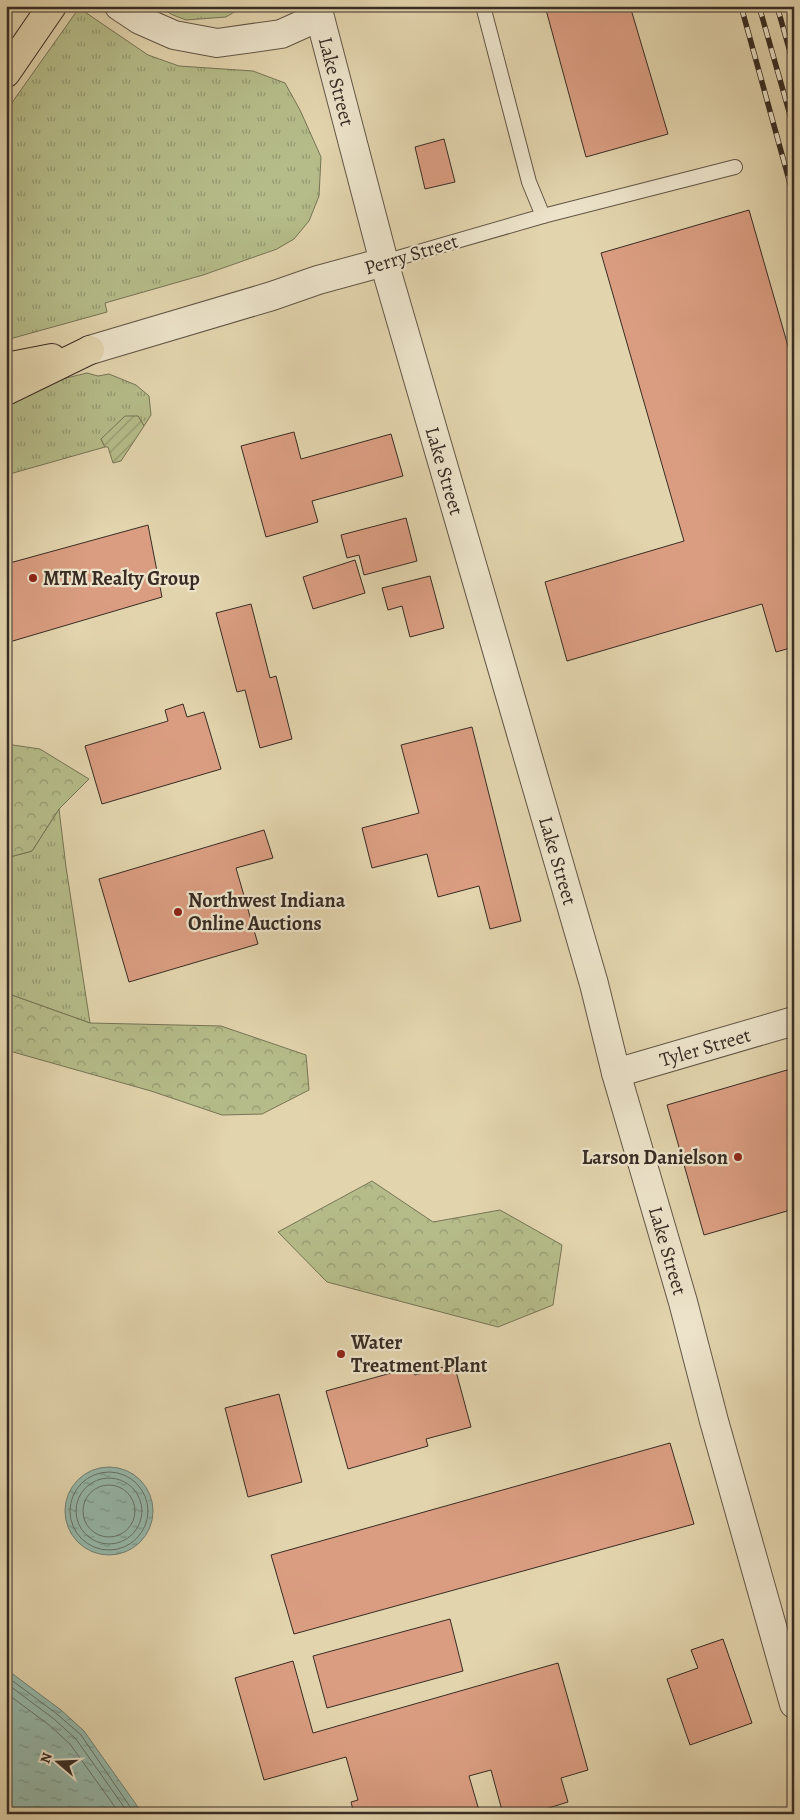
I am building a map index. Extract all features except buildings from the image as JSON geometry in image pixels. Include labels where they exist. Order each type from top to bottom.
[{"type":"main road","points":[[6,73],[52,6]]},
{"type":"main road","points":[[6,367],[90,350]]},
{"type":"main road","points":[[6,391],[90,350]]},
{"type":"street","points":[[119,6],[140,20],[174,35],[216,43],[281,34],[318,12]]},
{"type":"street","name":"Lake Street","points":[[318,12],[384,262],[594,984],[616,1073],[683,1302],[714,1421],[794,1704]]},
{"type":"street","name":"Perry Street","points":[[90,350],[272,296],[318,280],[384,262]]},
{"type":"street","name":"Tyler Street","points":[[616,1073],[794,1021]]},
{"type":"lane","points":[[483,6],[529,182],[544,216]]},
{"type":"lane","name":"Perry Street","points":[[384,262],[544,216],[735,167]]},
{"type":"green space","points":[[157,6],[244,6],[226,17],[186,20]]},
{"type":"green space","points":[[79,8],[148,55],[179,66],[253,71],[285,83],[300,110],[321,157],[319,196],[309,221],[294,239],[277,249],[203,275],[105,303],[107,312],[6,340],[6,111]]},
{"type":"green space","points":[[87,373],[98,376],[109,374],[136,385],[149,396],[151,415],[144,426],[138,416],[101,439],[105,447],[6,475],[6,405],[58,380]]},
{"type":"green space","points":[[125,416],[138,416],[144,426],[121,461],[113,463],[108,447],[105,447],[101,439]]},
{"type":"green space","points":[[6,744],[40,749],[89,779],[59,809],[32,851],[6,858]]},
{"type":"green space","points":[[59,809],[90,1023],[6,993],[6,858],[32,851]]},
{"type":"green space","points":[[6,993],[90,1023],[221,1026],[306,1055],[309,1090],[262,1114],[222,1115],[151,1091],[6,1050]]},
{"type":"green space","points":[[372,1181],[433,1222],[500,1210],[562,1245],[553,1305],[498,1327],[327,1282],[278,1232]]},
{"type":"water","points":[[100,1467],[118,1467],[134,1474],[146,1486],[153,1502],[153,1520],[146,1536],[134,1548],[118,1555],[100,1555],[84,1548],[72,1536],[65,1520],[65,1502],[72,1486],[84,1474]]},
{"type":"water","points":[[6,1669],[61,1710],[84,1731],[141,1814],[6,1814]]},
{"type":"railway","points":[[741,6],[794,198]]},
{"type":"railway","points":[[759,6],[794,129]]},
{"type":"railway","points":[[777,6],[794,66]]},
{"type":"place","name":"MTM Realty Group","points":[[33,578]]},
{"type":"place","name":"Northwest Indiana Online Auctions","points":[[178,912]]},
{"type":"place","name":"Larson Danielson","points":[[738,1157]]},
{"type":"place","name":"Water Treatment Plant","points":[[341,1354]]}]
